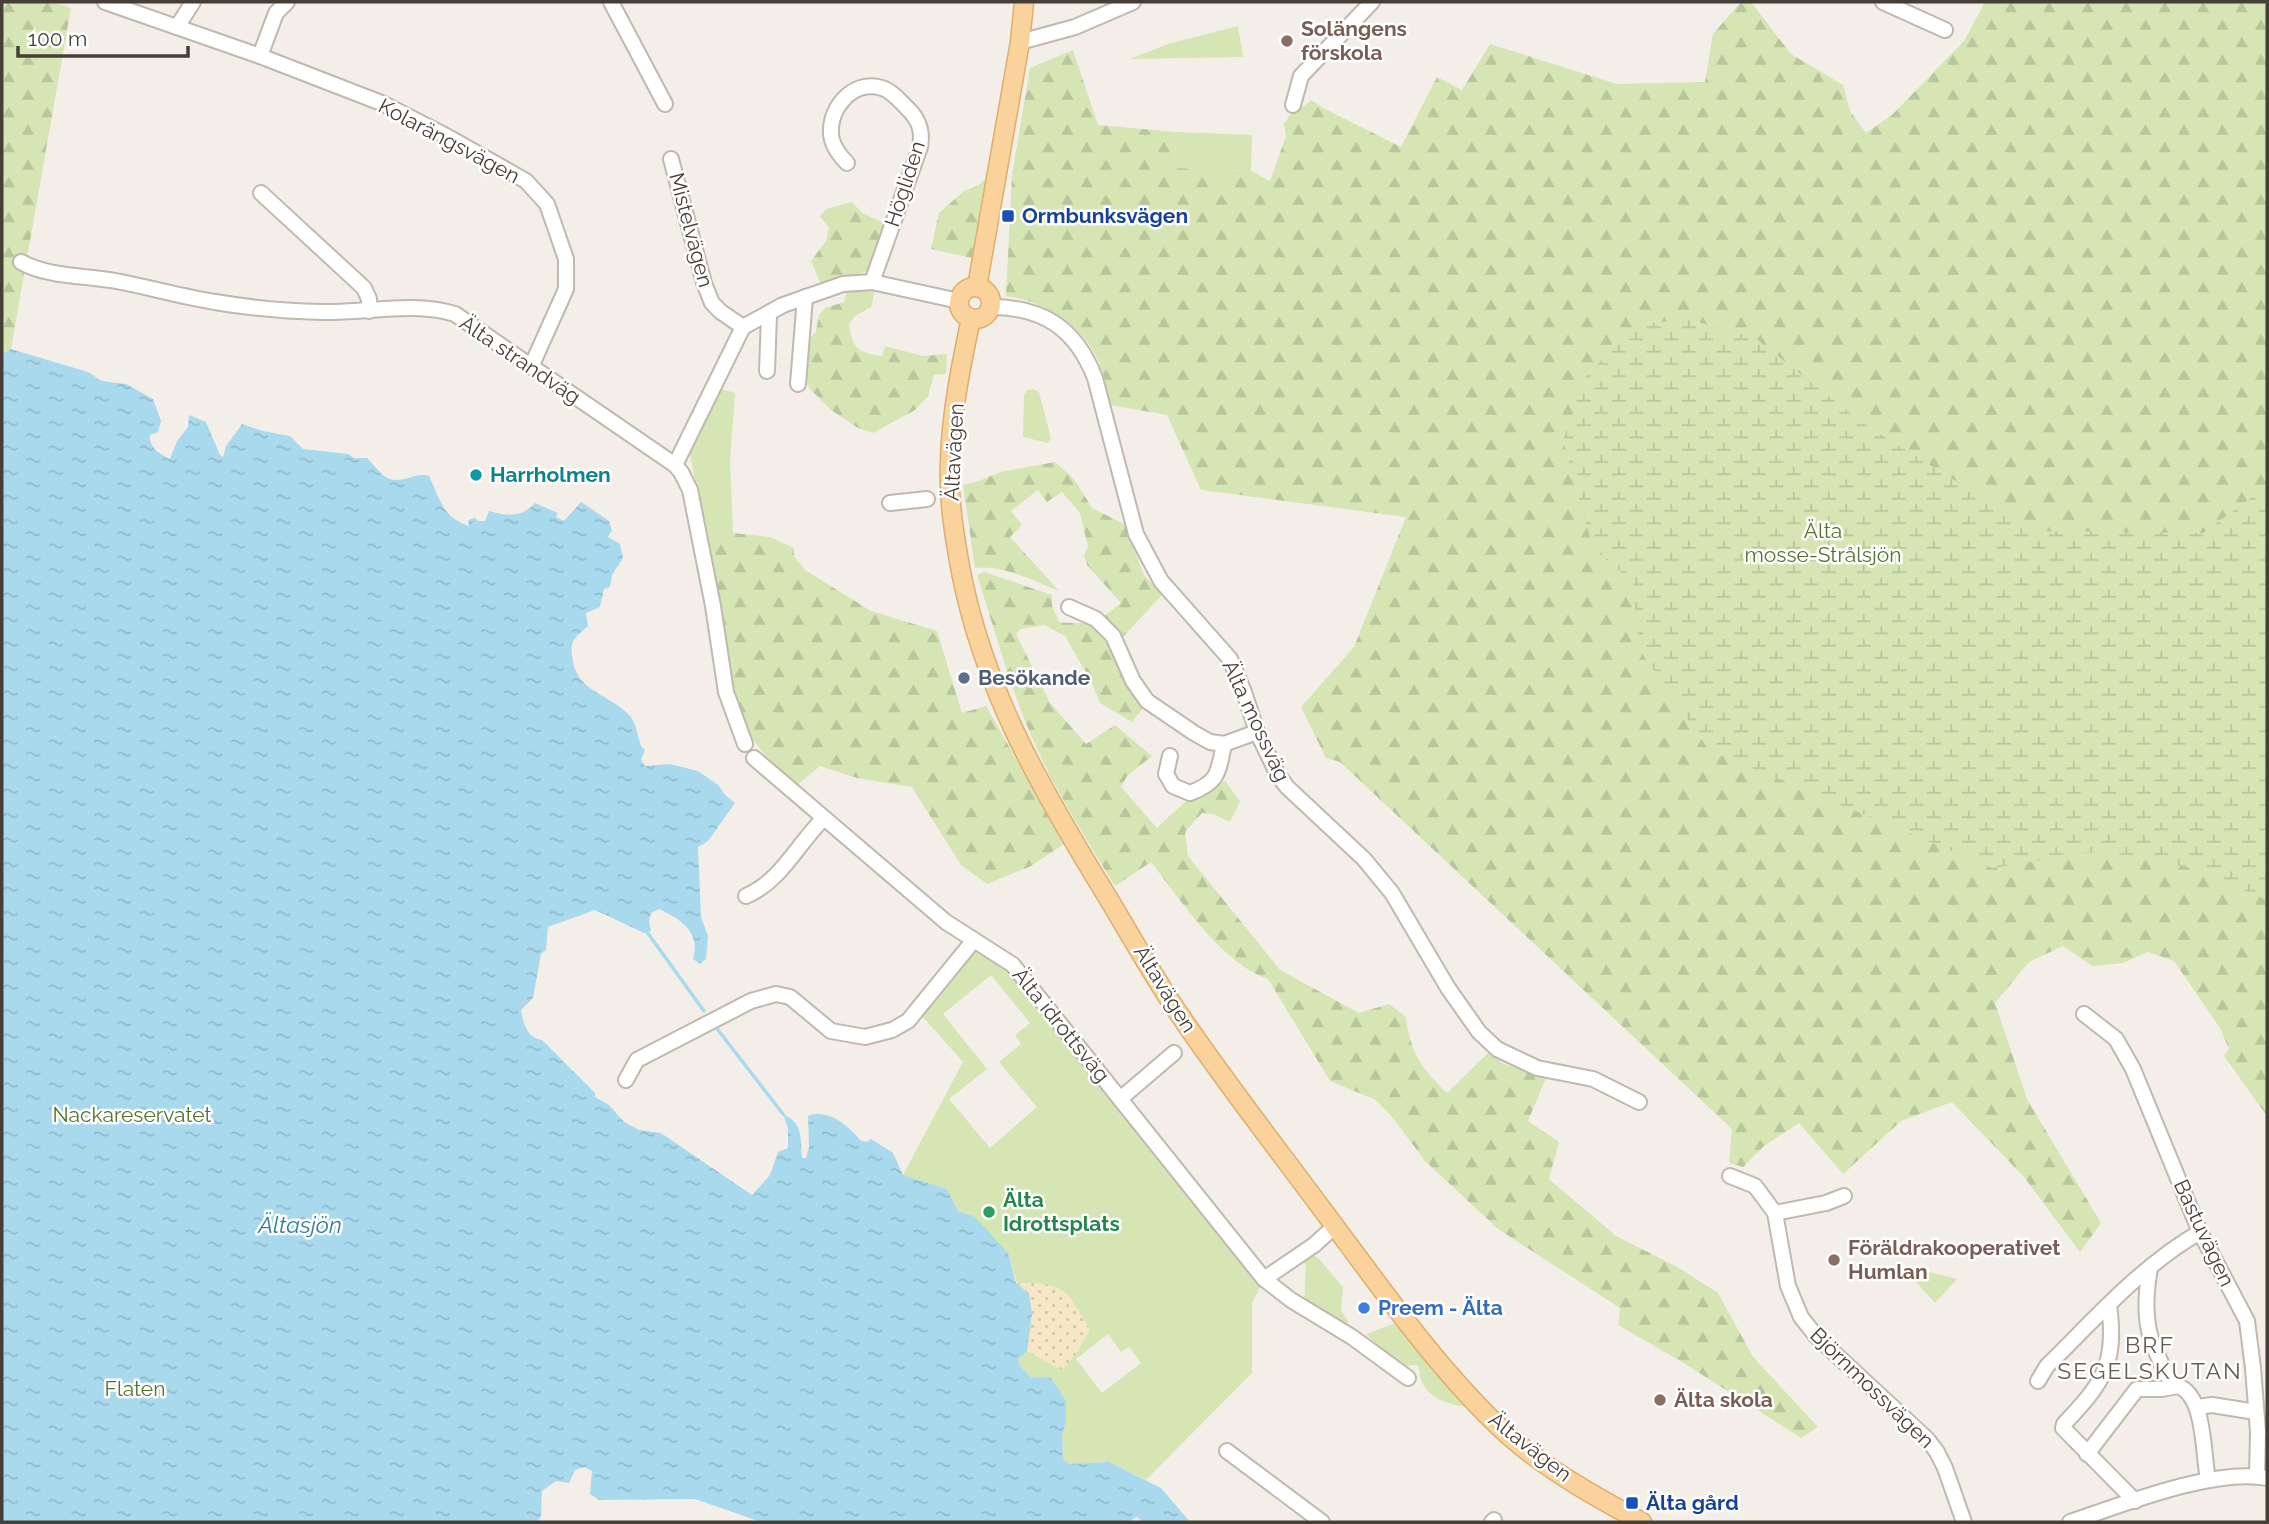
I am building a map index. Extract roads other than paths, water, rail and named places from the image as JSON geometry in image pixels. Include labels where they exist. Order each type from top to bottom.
[{"type":"main road","points":[[976,286],[1020,42],[1024,2]]},
{"type":"main road","points":[[976,286],[987,292],[992,302],[986,316],[979,319],[971,318],[961,311],[959,301],[965,290],[976,286]]},
{"type":"main road","name":"Ältavägen","points":[[971,318],[952,423],[949,465],[952,512],[962,579],[976,633],[996,691],[1041,785],[1166,993],[1218,1070],[1454,1379],[1510,1437],[1564,1476],[1642,1522]]},
{"type":"street","name":"Kolarängsvägen","points":[[105,2],[260,56],[395,110],[526,181],[547,204],[566,259],[566,289],[531,367]]},
{"type":"street","points":[[177,27],[193,2]]},
{"type":"street","points":[[260,56],[276,13],[287,2]]},
{"type":"street","points":[[611,2],[666,104]]},
{"type":"street","points":[[1020,42],[1075,27],[1133,2]]},
{"type":"street","points":[[1293,105],[1301,76],[1372,2]]},
{"type":"street","points":[[1883,2],[1945,30]]},
{"type":"street","name":"Högliden","points":[[847,163],[836,151],[832,140],[831,126],[835,113],[840,103],[852,92],[865,86],[883,88],[914,114],[923,134],[872,282]]},
{"type":"street","name":"Mistelvägen","points":[[671,159],[704,283],[712,303],[720,313],[743,327]]},
{"type":"street","points":[[261,193],[364,288],[369,299],[369,311]]},
{"type":"street","name":"Älta strandväg","points":[[21,262],[37,269],[119,281],[226,304],[274,310],[369,311],[415,308],[439,309],[455,314],[675,465],[681,472],[690,490],[713,606],[726,692],[745,744]]},
{"type":"street","points":[[675,465],[743,327],[783,305],[843,284],[872,282],[959,301]]},
{"type":"street","points":[[799,384],[805,297]]},
{"type":"street","name":"Älta mossväg","points":[[991,307],[1037,313],[1061,327],[1077,341],[1096,378],[1136,534],[1144,552],[1161,581],[1230,659],[1257,732],[1287,788],[1364,859],[1392,893],[1448,988],[1479,1032],[1497,1049],[1537,1068],[1593,1079],[1639,1102]]},
{"type":"street","points":[[767,371],[769,315]]},
{"type":"street","points":[[890,503],[927,499]]},
{"type":"street","points":[[1069,607],[1096,619],[1114,636],[1133,681],[1147,701],[1194,733],[1210,742],[1224,744],[1257,732]]},
{"type":"street","points":[[1170,756],[1166,774],[1172,786],[1190,793],[1209,786],[1219,770],[1224,744]]},
{"type":"street","name":"Älta idrottsväg","points":[[754,758],[946,922],[1013,965],[1264,1279],[1408,1378]]},
{"type":"street","points":[[746,896],[758,891],[778,874],[823,819]]},
{"type":"street","points":[[626,1080],[637,1060],[751,1000],[776,994],[790,997],[831,1031],[865,1037],[892,1030],[908,1021],[974,940]]},
{"type":"street","name":"Bastuvägen","points":[[2084,1014],[2116,1039],[2133,1069],[2200,1232],[2247,1321],[2262,1477]]},
{"type":"street","points":[[1120,1099],[1174,1053]]},
{"type":"street","name":"Björnmossvägen","points":[[1730,1176],[1755,1186],[1775,1213],[1788,1286],[1801,1317],[1816,1336],[1927,1439],[1937,1452],[1964,1522]]},
{"type":"street","points":[[1775,1213],[1826,1203],[1844,1196]]},
{"type":"street","points":[[1264,1279],[1314,1245],[1335,1226]]},
{"type":"street","points":[[2038,1381],[2047,1366],[2109,1305],[2171,1249],[2200,1232]]},
{"type":"street","points":[[2150,1268],[2145,1314],[2155,1354],[2173,1386]]},
{"type":"street","points":[[2109,1305],[2112,1344],[2102,1379],[2063,1428],[2135,1501]]},
{"type":"street","points":[[2087,1454],[2137,1389],[2173,1386],[2185,1388],[2197,1407],[2207,1473]]},
{"type":"street","points":[[2197,1407],[2212,1405],[2256,1412]]},
{"type":"street","points":[[1227,1451],[1322,1522]]},
{"type":"street","points":[[2070,1522],[2192,1485],[2262,1477]]},
{"type":"water","name":"Ältasjön","points":[[11,349],[88,372],[102,381],[126,384],[153,399],[161,421],[158,432],[150,435],[151,444],[170,459],[177,441],[188,427],[189,415],[206,422],[223,457],[226,446],[242,424],[290,436],[303,449],[367,458],[382,474],[391,479],[429,476],[448,513],[469,526],[468,520],[475,518],[485,521],[489,511],[514,514],[525,511],[535,503],[558,513],[556,517],[564,521],[581,502],[609,521],[612,530],[608,537],[620,544],[623,558],[612,575],[610,587],[604,589],[600,607],[586,613],[588,626],[573,641],[572,655],[576,672],[589,687],[630,716],[645,750],[641,760],[645,766],[670,764],[698,771],[718,785],[735,803],[708,841],[698,847],[701,917],[708,936],[706,959],[700,964],[693,959],[694,941],[687,927],[659,909],[651,913],[651,931],[644,933],[595,910],[548,927],[546,950],[541,954],[533,998],[521,1010],[527,1029],[537,1039],[542,1040],[595,1093],[595,1097],[609,1105],[624,1122],[639,1130],[661,1133],[752,1195],[770,1175],[778,1152],[788,1148],[788,1128],[783,1114],[798,1127],[802,1158],[806,1158],[809,1147],[808,1116],[823,1114],[844,1124],[861,1141],[867,1142],[871,1139],[893,1153],[903,1175],[947,1189],[958,1211],[975,1217],[1008,1253],[1016,1283],[1029,1294],[1032,1313],[1027,1351],[1018,1359],[1020,1366],[1032,1378],[1050,1377],[1066,1401],[1066,1421],[1062,1436],[1063,1460],[1070,1464],[1109,1462],[1161,1488],[1190,1522],[1143,1522],[1137,1517],[1127,1522],[761,1522],[695,1499],[599,1500],[590,1494],[592,1471],[584,1467],[575,1470],[569,1483],[556,1481],[542,1491],[541,1517],[536,1522],[2,1522],[2,354]]},
{"type":"waterway","points":[[647,932],[704,1011]]},
{"type":"waterway","points":[[718,1030],[783,1114]]},
{"type":"place","name":"Solängens förskola","points":[[1287,41]]},
{"type":"place","name":"Ormbunksvägen","points":[[1008,216]]},
{"type":"place","name":"Harrholmen","points":[[476,475]]},
{"type":"place","name":"Besökande","points":[[964,678]]},
{"type":"place","name":"Älta Idrottsplats","points":[[989,1212]]},
{"type":"place","name":"Föräldrakooperativet Humlan","points":[[1834,1260]]},
{"type":"place","name":"Preem - Älta","points":[[1364,1308]]},
{"type":"place","name":"Älta skola","points":[[1660,1400]]},
{"type":"place","name":"Älta gård","points":[[1632,1503]]},
{"type":"district","name":"BRF SEGELSKUTAN","points":[[2150,1358]]},
{"type":"park label","name":"Älta mosse-Strålsjön","points":[[1823,543]]},
{"type":"park label","name":"Nackareservatet","points":[[132,1115]]},
{"type":"park label","name":"Flaten","points":[[135,1389]]}]
